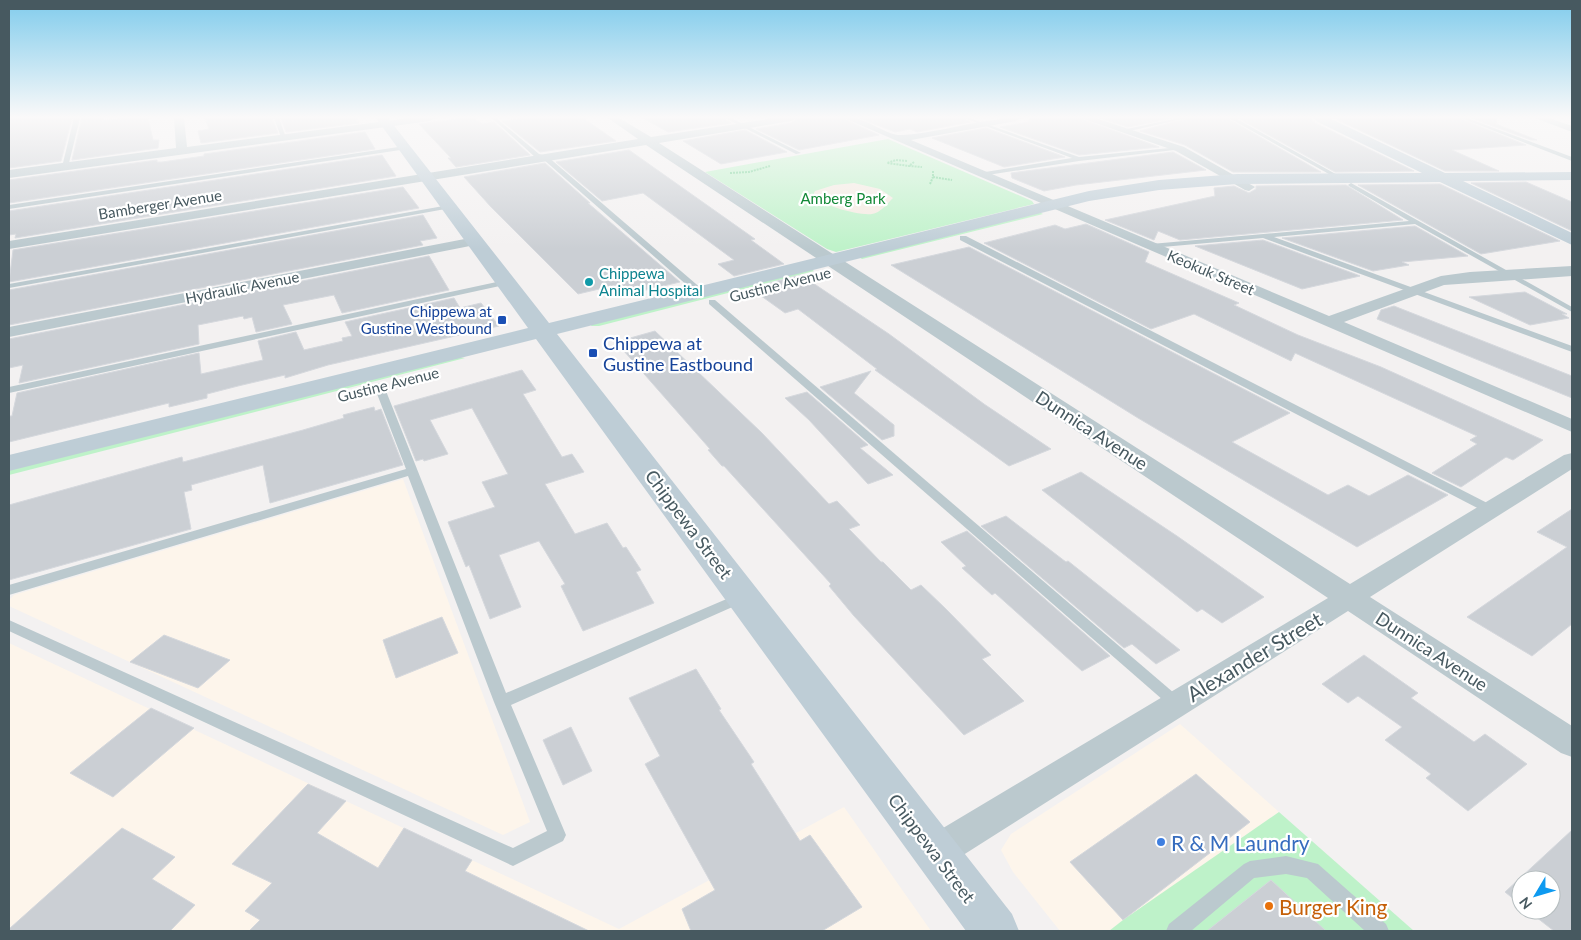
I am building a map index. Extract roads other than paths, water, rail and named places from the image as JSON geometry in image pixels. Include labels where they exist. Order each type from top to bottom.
[{"type":"street","points":[[9,174],[100,162]]},
{"type":"street","name":"Chippewa Street","points":[[416,162],[995,931]]},
{"type":"street","name":"Bamberger Avenue","points":[[9,245],[516,162]]},
{"type":"street","name":"Dunnica Avenue","points":[[680,162],[1572,742]]},
{"type":"street","name":"Keokuk Street","points":[[953,162],[1572,426]]},
{"type":"street","points":[[1204,162],[1243,183]]},
{"type":"street","points":[[1411,162],[1572,240]]},
{"type":"street","name":"Gustine Avenue","points":[[9,463],[548,337],[1059,208],[1243,183],[1572,176]]},
{"type":"street","name":"Gustine Avenue","points":[[836,264],[963,238],[1059,208]]},
{"type":"street","name":"Hydraulic Avenue","points":[[9,332],[475,241]]},
{"type":"street","points":[[1329,322],[1440,281],[1509,274],[1572,272]]},
{"type":"street","name":"Gustine Avenue","points":[[9,481],[379,386],[548,337]]},
{"type":"street","name":"Alexander Street","points":[[936,852],[1176,703],[1351,598],[1572,460]]},
{"type":"lane","points":[[65,167],[66,162]]},
{"type":"lane","points":[[9,207],[312,162]]},
{"type":"lane","points":[[551,162],[1176,703]]},
{"type":"lane","points":[[981,174],[1060,162]]},
{"type":"lane","points":[[1310,162],[1572,310]]},
{"type":"lane","points":[[9,286],[449,207]]},
{"type":"lane","points":[[1151,246],[1416,222]]},
{"type":"lane","points":[[1264,236],[1572,349]]},
{"type":"lane","points":[[963,238],[1492,510]]},
{"type":"lane","points":[[9,390],[506,282]]},
{"type":"lane","points":[[9,625],[513,857],[557,835],[502,702],[379,386]]},
{"type":"lane","points":[[9,590],[412,470]]},
{"type":"lane","points":[[502,702],[744,597]]},
{"type":"lane","points":[[1176,931],[1250,870],[1286,865],[1312,870],[1380,931]]},
{"type":"place","name":"Chippewa Animal Hospital","points":[[589,282]]},
{"type":"place","name":"Chippewa at Gustine Westbound","points":[[502,320]]},
{"type":"place","name":"Chippewa at Gustine Eastbound","points":[[593,353]]},
{"type":"place","name":"R & M Laundry","points":[[1161,842]]},
{"type":"place","name":"Burger King","points":[[1269,906]]},
{"type":"park label","name":"Amberg Park","points":[[843,198]]}]
